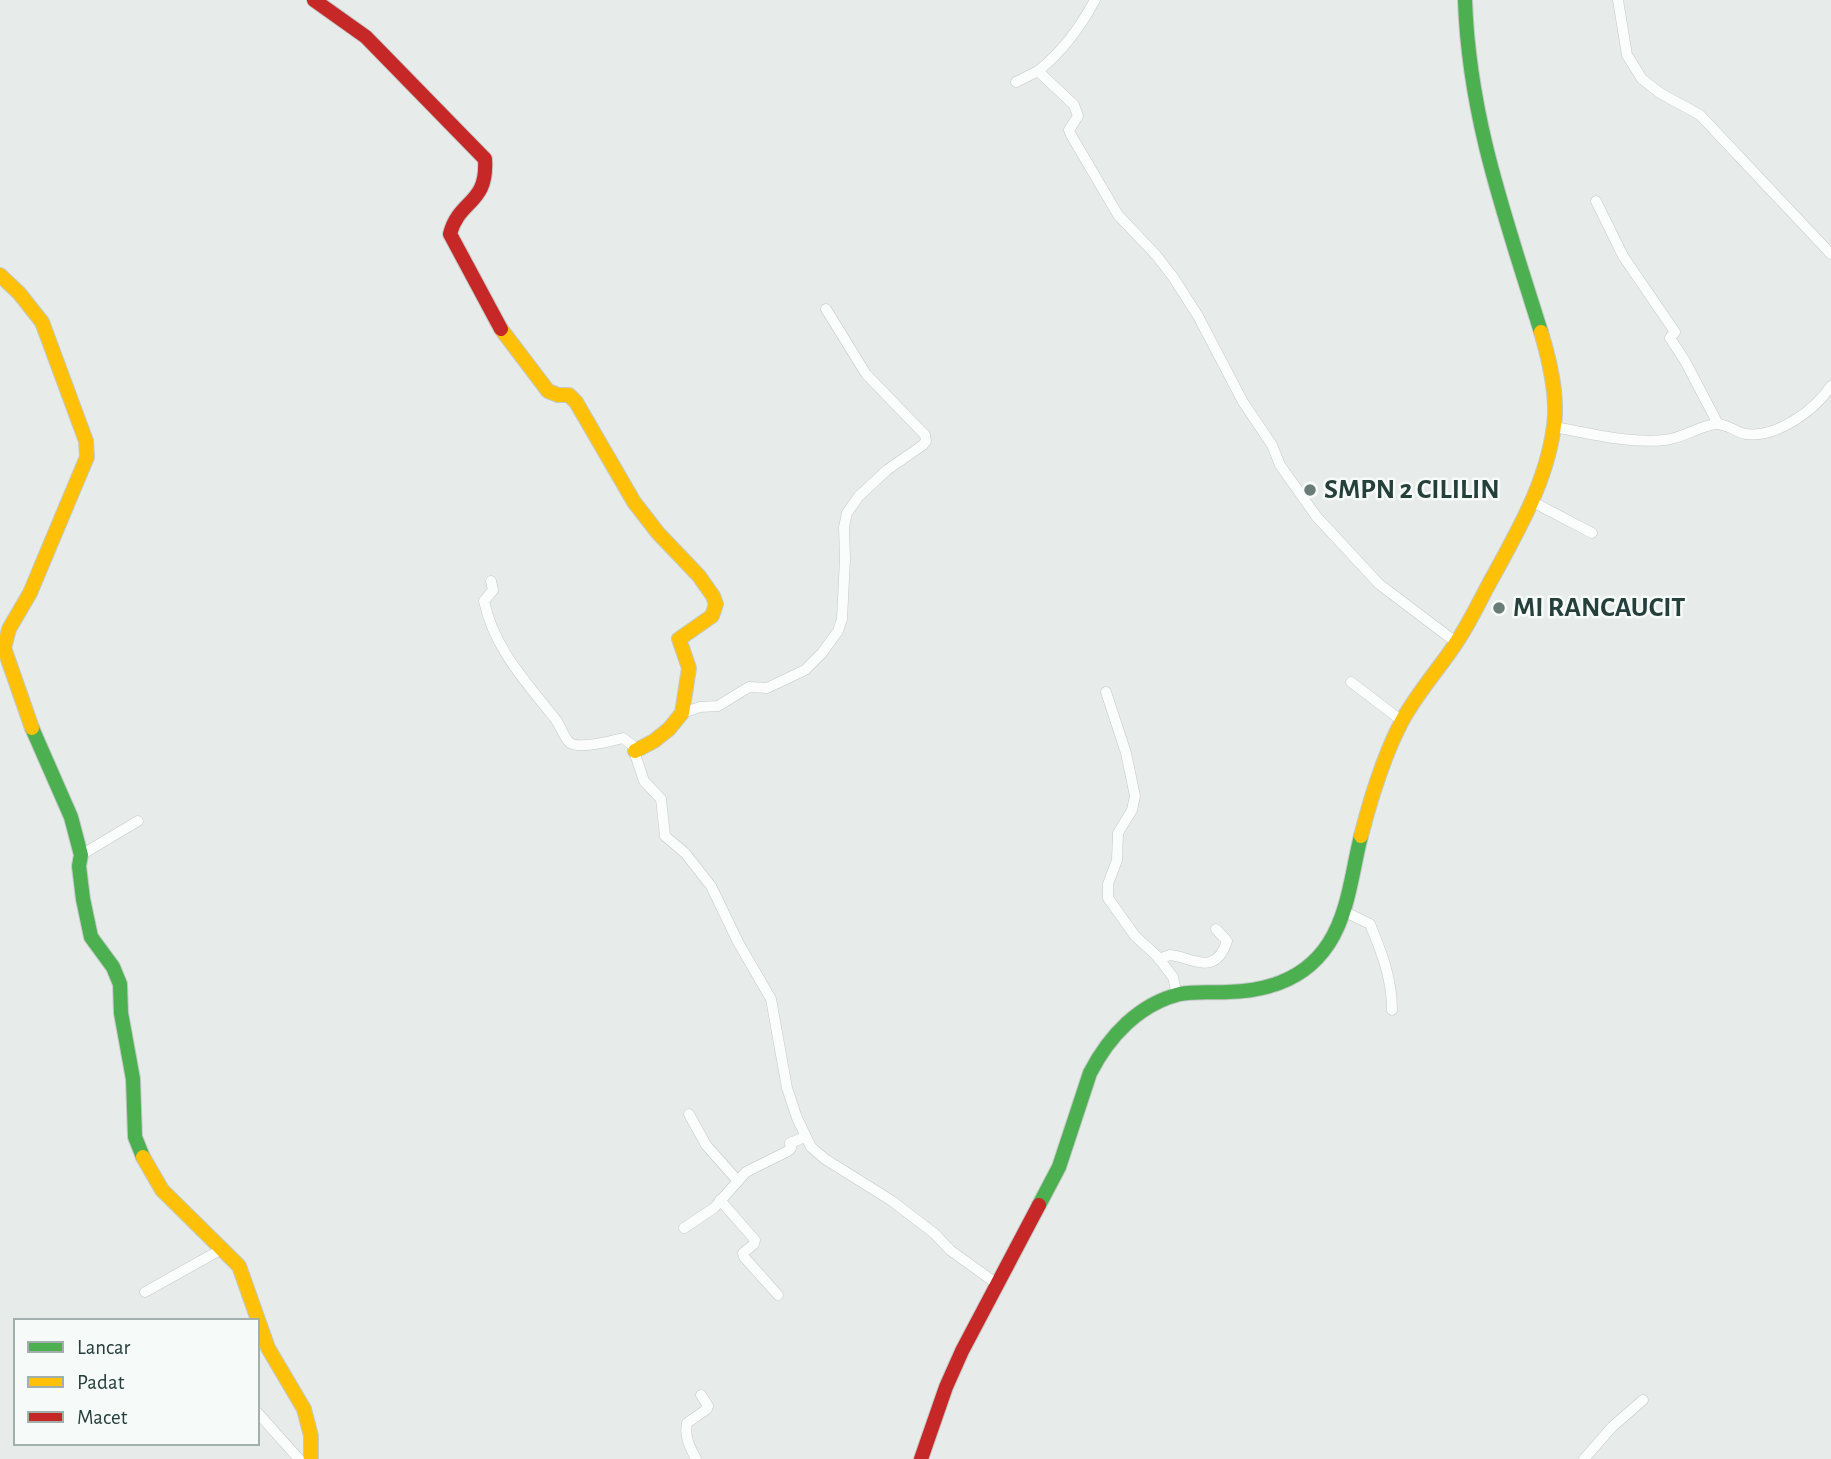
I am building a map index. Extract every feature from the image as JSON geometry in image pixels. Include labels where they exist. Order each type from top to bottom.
[{"type":"street","points":[[314,0],[366,37],[485,159],[486,177],[481,191],[453,223],[450,234],[499,327],[548,391],[569,395],[576,402],[588,419],[607,459],[651,526],[711,590],[716,600],[715,609],[709,619],[679,639],[689,668],[682,713],[669,729],[635,751]]},
{"type":"street","points":[[1017,82],[1050,61],[1084,20],[1094,0]]},
{"type":"street","points":[[921,1459],[946,1387],[1059,1167],[1070,1141],[1076,1110],[1099,1056],[1119,1030],[1149,1006],[1177,995],[1197,991],[1235,993],[1287,982],[1301,975],[1332,940],[1343,911],[1363,830],[1385,761],[1402,721],[1457,643],[1531,501],[1554,427],[1550,365],[1499,198],[1472,91],[1468,67],[1465,0]]},
{"type":"street","points":[[1618,0],[1627,55],[1642,79],[1660,93],[1700,116],[1831,254]]},
{"type":"street","points":[[1038,71],[1076,107],[1078,116],[1069,130],[1102,188],[1118,215],[1173,277],[1198,316],[1243,402],[1272,444],[1280,465],[1302,497],[1335,538],[1379,584],[1457,643]]},
{"type":"street","points":[[1596,201],[1623,256],[1675,332],[1670,338],[1718,424]]},
{"type":"street","points":[[0,275],[19,293],[42,322],[86,441],[88,457],[30,593],[9,629],[5,648],[39,748],[64,796],[80,855],[83,899],[91,937],[113,967],[120,984],[121,1013],[133,1079],[135,1137],[140,1152],[162,1190],[242,1272],[258,1319]]},
{"type":"street","points":[[682,713],[700,707],[718,706],[749,687],[767,688],[805,670],[822,653],[838,631],[842,619],[844,527],[847,513],[868,487],[926,441],[925,435],[866,374],[826,309]]},
{"type":"street","points":[[1554,427],[1649,441],[1683,436],[1718,424],[1743,434],[1761,435],[1795,419],[1831,386]]},
{"type":"street","points":[[1531,501],[1592,533]]},
{"type":"street","points":[[491,581],[493,590],[484,601],[498,643],[568,740],[579,745],[626,739],[635,751],[644,781],[661,799],[665,836],[685,853],[711,886],[738,942],[771,999],[787,1088],[805,1137],[817,1153],[892,1201],[935,1234],[950,1250],[997,1284]]},
{"type":"street","points":[[1351,682],[1402,721]]},
{"type":"street","points":[[1106,692],[1126,753],[1135,796],[1132,810],[1118,833],[1117,860],[1108,884],[1108,898],[1135,936],[1173,977],[1177,995]]},
{"type":"street","points":[[80,855],[138,821]]},
{"type":"street","points":[[1343,911],[1370,924],[1388,972],[1392,1010]]},
{"type":"street","points":[[1159,959],[1174,955],[1192,962],[1210,961],[1218,957],[1227,942],[1216,929]]},
{"type":"street","points":[[689,1114],[706,1145],[737,1180]]},
{"type":"street","points":[[684,1227],[708,1214],[737,1180],[764,1161],[788,1151],[791,1148],[790,1143],[805,1137]]},
{"type":"street","points":[[720,1200],[755,1240],[743,1253],[744,1257],[778,1295]]},
{"type":"street","points":[[145,1292],[222,1249]]},
{"type":"street","points":[[259,1322],[268,1348],[300,1398],[309,1429],[308,1459]]},
{"type":"street","points":[[696,1459],[685,1430],[687,1423],[707,1409],[702,1395]]},
{"type":"street","points":[[1584,1459],[1612,1427],[1643,1400]]},
{"type":"street","points":[[259,1414],[308,1459]]},
{"type":"traffic: fast","points":[[1465,0],[1474,86],[1491,168],[1541,332]]},
{"type":"traffic: fast","points":[[32,728],[71,817],[81,855],[79,866],[83,899],[91,937],[113,967],[120,984],[121,1013],[133,1079],[135,1137],[143,1157]]},
{"type":"traffic: fast","points":[[1039,1205],[1059,1167],[1090,1073],[1116,1034],[1151,1005],[1165,999],[1186,993],[1243,991],[1272,986],[1309,966],[1336,931],[1349,891],[1361,836]]},
{"type":"traffic: slow","points":[[0,275],[19,293],[42,322],[86,441],[87,457],[30,593],[9,629],[4,648],[32,728]]},
{"type":"traffic: slow","points":[[501,329],[548,391],[569,395],[576,402],[634,502],[658,533],[699,576],[716,604],[712,616],[679,639],[689,668],[682,713],[669,729],[635,751]]},
{"type":"traffic: slow","points":[[1361,836],[1378,777],[1402,721],[1465,628],[1522,523],[1540,481],[1555,415],[1551,373],[1541,332]]},
{"type":"traffic: slow","points":[[143,1157],[162,1190],[239,1266],[258,1319]]},
{"type":"traffic: slow","points":[[259,1323],[268,1348],[304,1409],[311,1436],[311,1459]]},
{"type":"traffic: jam","points":[[314,0],[366,37],[485,159],[485,174],[478,194],[460,214],[450,234],[501,329]]},
{"type":"traffic: jam","points":[[921,1459],[946,1387],[962,1351],[1039,1205]]},
{"type":"place","name":"SMPN 2 CILILIN","points":[[1310,490]]},
{"type":"place","name":"MI RANCAUCIT","points":[[1499,608]]}]
